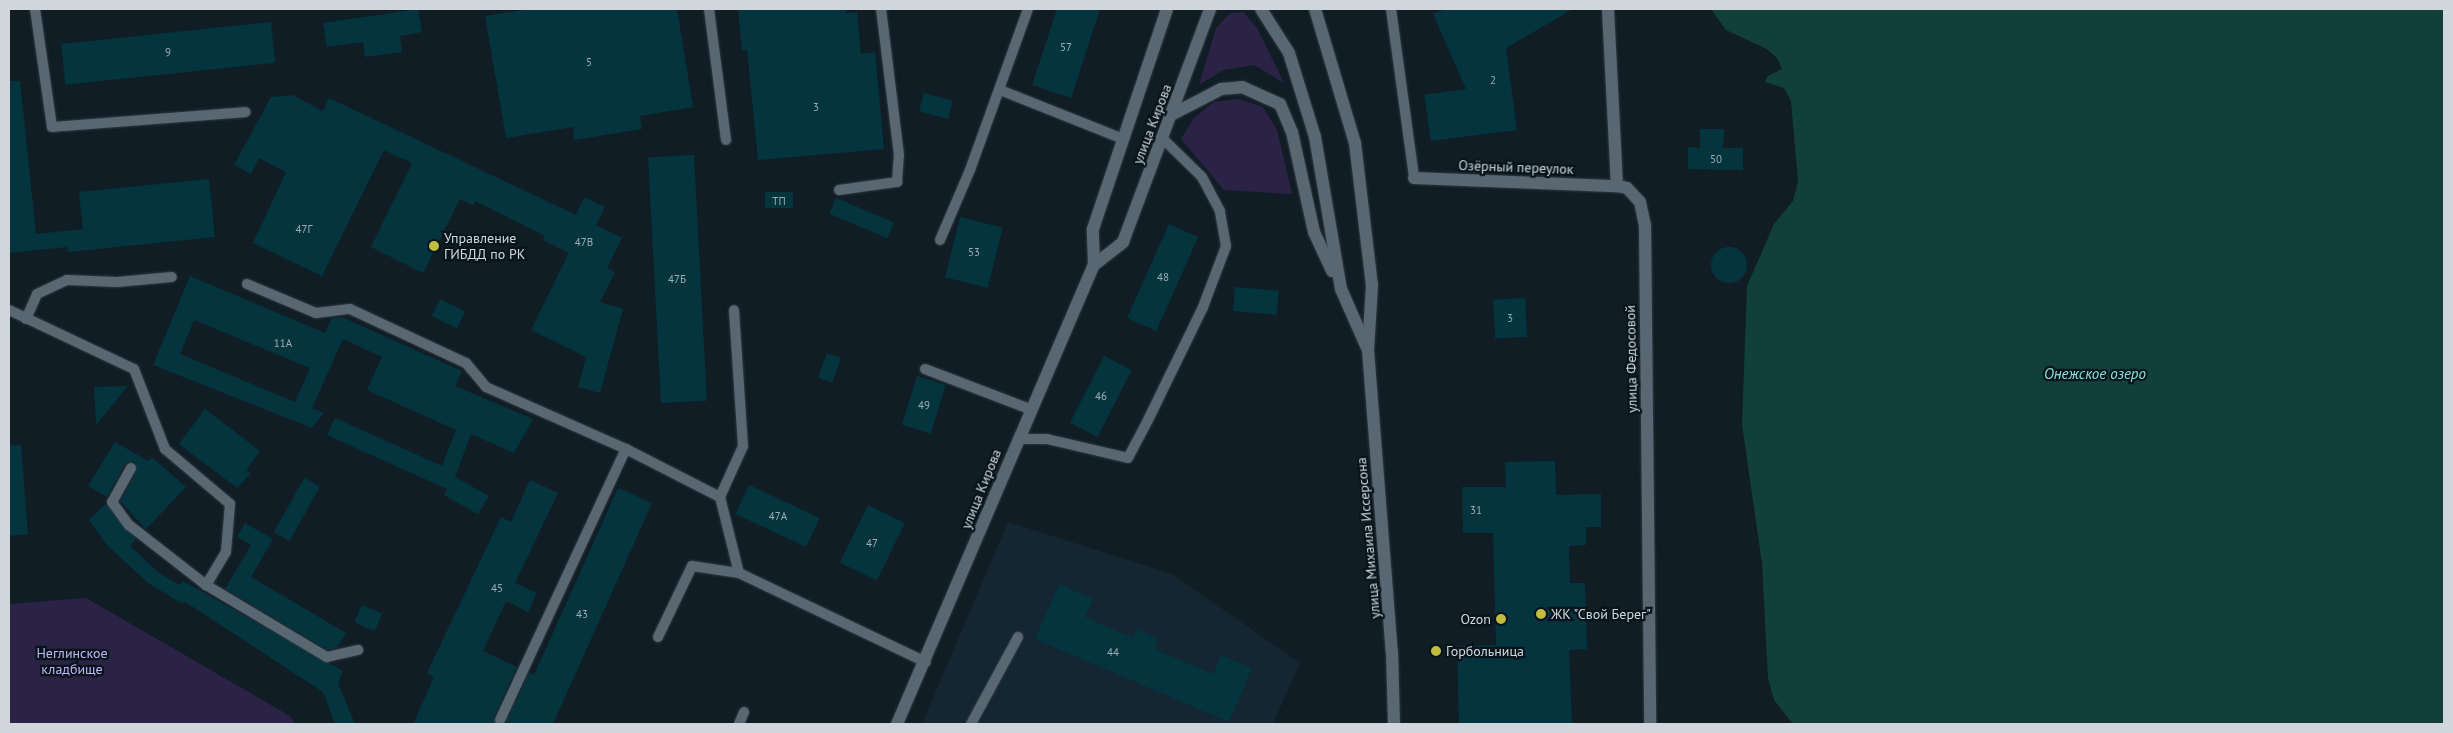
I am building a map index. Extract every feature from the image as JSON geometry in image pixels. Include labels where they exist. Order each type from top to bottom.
[{"type":"main road","name":"улица Кирова","points":[[897,724],[926,662],[1030,409],[1094,265],[1093,229],[1167,9]]},
{"type":"main road","name":"улица Кирова","points":[[1094,265],[1122,242],[1173,114],[1210,9]]},
{"type":"main road","name":"улица Михаила Иссерсона","points":[[1261,9],[1289,53],[1315,137],[1341,289],[1368,350]]},
{"type":"main road","name":"улица Михаила Иссерсона","points":[[1315,9],[1354,143],[1372,285],[1368,350],[1392,652],[1394,724]]},
{"type":"main road","points":[[1608,9],[1617,186]]},
{"type":"main road","points":[[1173,114],[1221,89],[1242,87],[1280,104],[1292,132],[1314,232],[1341,289]]},
{"type":"main road","name":"Озёрный переулок","points":[[1414,178],[1617,186]]},
{"type":"main road","name":"улица Федосовой","points":[[1617,186],[1627,188],[1640,202],[1645,225],[1650,724]]},
{"type":"lane","points":[[35,9],[52,127],[245,112]]},
{"type":"lane","points":[[709,9],[726,140]]},
{"type":"lane","points":[[839,190],[898,182],[898,156],[881,9]]},
{"type":"lane","points":[[940,240],[1000,90],[1028,9]]},
{"type":"lane","points":[[1391,9],[1414,178]]},
{"type":"lane","points":[[1000,90],[1123,139]]},
{"type":"lane","points":[[1018,439],[1047,439],[1128,458],[1203,307],[1226,246],[1220,212],[1202,177],[1163,139]]},
{"type":"lane","points":[[26,320],[37,294],[67,280],[117,282],[172,277]]},
{"type":"lane","points":[[247,284],[316,313],[350,309],[466,363],[486,387],[626,449],[720,497]]},
{"type":"lane","points":[[9,310],[26,320],[134,369],[165,449],[230,504],[226,552],[206,585]]},
{"type":"lane","points":[[734,310],[743,446],[720,497],[739,572]]},
{"type":"lane","points":[[925,369],[1030,409]]},
{"type":"lane","points":[[500,720],[626,449]]},
{"type":"lane","points":[[131,468],[112,502],[128,525],[206,585],[327,657],[358,650]]},
{"type":"lane","points":[[658,637],[692,566],[739,572],[926,662]]},
{"type":"lane","points":[[971,724],[1018,636]]},
{"type":"lane","points":[[740,724],[744,712]]},
{"type":"shaded area","points":[[1008,522],[1172,574],[1300,663],[1273,724],[922,724]]},
{"type":"green space","points":[[1243,12],[1257,28],[1284,83],[1254,65],[1223,70],[1199,85],[1216,28],[1230,13]]},
{"type":"green space","points":[[1238,99],[1263,107],[1277,130],[1292,194],[1224,190],[1181,139],[1194,118],[1214,102]]},
{"type":"green space","name":"Неглинское кладбище","points":[[86,598],[290,716],[295,724],[9,724],[9,604]]},
{"type":"water","name":"Онежское озеро","points":[[1711,9],[2444,9],[2444,724],[1793,724],[1774,700],[1768,678],[1762,563],[1742,424],[1747,286],[1774,224],[1793,201],[1798,182],[1791,101],[1784,88],[1765,82],[1768,76],[1782,69],[1777,58],[1767,49],[1726,30]]},
{"type":"building","points":[[418,9],[422,32],[400,36],[402,52],[365,57],[363,42],[327,47],[323,23]]},
{"type":"building","points":[[530,9],[677,9],[693,107],[640,116],[642,129],[574,140],[573,127],[506,138],[485,16]]},
{"type":"building","points":[[846,9],[846,13],[857,12],[861,54],[875,52],[884,149],[758,160],[747,50],[742,50],[738,10]]},
{"type":"building","points":[[1057,9],[1100,9],[1071,98],[1032,85]]},
{"type":"building","points":[[1446,9],[1573,9],[1506,48],[1517,130],[1431,141],[1424,95],[1466,89],[1433,14]]},
{"type":"building","points":[[271,22],[275,63],[65,85],[61,44]]},
{"type":"building","points":[[9,81],[20,81],[36,234],[83,229],[79,192],[209,179],[215,237],[68,252],[67,247],[9,253]]},
{"type":"building","points":[[924,93],[953,101],[948,119],[919,111]]},
{"type":"building","points":[[292,95],[323,111],[329,98],[576,215],[584,197],[605,207],[596,225],[622,238],[607,268],[615,272],[600,302],[623,309],[600,393],[578,387],[586,357],[531,330],[569,253],[543,240],[545,236],[475,201],[473,205],[460,199],[423,273],[371,247],[412,163],[384,150],[322,276],[253,243],[286,172],[259,158],[251,174],[234,165],[271,97]]},
{"type":"building","points":[[1700,129],[1724,129],[1723,148],[1743,148],[1743,170],[1688,169],[1688,147],[1700,148]]},
{"type":"building","points":[[694,155],[707,401],[661,403],[648,157]]},
{"type":"building","points":[[765,192],[793,192],[793,208],[765,208]]},
{"type":"building","points":[[836,198],[894,223],[887,238],[829,214]]},
{"type":"building","points":[[960,217],[1003,228],[988,288],[945,277]]},
{"type":"building","points":[[1169,224],[1198,237],[1156,331],[1127,318]]},
{"type":"building","points":[[1729,247],[1741,253],[1747,265],[1741,277],[1729,283],[1717,277],[1711,265],[1717,253]]},
{"type":"building","points":[[190,276],[325,333],[332,318],[342,317],[462,371],[455,386],[533,419],[514,453],[471,434],[455,477],[489,496],[478,514],[444,495],[447,489],[327,435],[335,418],[442,466],[456,430],[367,390],[382,357],[343,339],[312,408],[324,413],[312,428],[153,365]],"holes":[[[194,320],[310,368],[295,402],[180,354]]]},
{"type":"building","points":[[1235,287],[1279,291],[1277,315],[1233,311]]},
{"type":"building","points":[[1525,298],[1527,337],[1495,339],[1493,300]]},
{"type":"building","points":[[440,299],[465,311],[457,328],[432,316]]},
{"type":"building","points":[[827,353],[841,358],[832,383],[818,377]]},
{"type":"building","points":[[1104,356],[1132,370],[1098,437],[1070,423]]},
{"type":"building","points":[[917,376],[946,385],[931,434],[902,425]]},
{"type":"building","points":[[128,386],[96,425],[94,387]]},
{"type":"building","points":[[205,409],[260,451],[246,470],[251,473],[237,488],[179,444]]},
{"type":"building","points":[[115,442],[148,461],[152,457],[186,487],[146,529],[120,501],[137,471],[135,462],[125,464],[107,497],[88,486]]},
{"type":"building","points":[[21,445],[28,534],[9,536],[9,446]]},
{"type":"building","name":"ЖК \"Свой Берег\"","points":[[1555,461],[1556,495],[1601,494],[1601,527],[1586,527],[1586,545],[1569,546],[1570,583],[1585,583],[1587,649],[1569,650],[1572,724],[1459,724],[1457,646],[1496,645],[1493,533],[1463,533],[1462,487],[1506,487],[1505,462]]},
{"type":"building","points":[[304,478],[320,487],[290,541],[274,532]]},
{"type":"building","points":[[530,480],[558,493],[515,583],[537,593],[528,612],[506,601],[483,651],[517,667],[494,717],[495,724],[413,724],[434,677],[427,673],[501,517],[511,522]]},
{"type":"building","points":[[749,485],[820,518],[806,547],[735,514]]},
{"type":"building","points":[[618,488],[652,503],[553,724],[505,724],[529,673],[534,675]]},
{"type":"building","points":[[106,504],[136,539],[130,546],[158,572],[179,585],[183,581],[343,671],[338,683],[355,724],[335,724],[323,692],[184,601],[183,604],[148,583],[107,545],[89,520]]},
{"type":"building","points":[[868,505],[905,523],[877,580],[840,563]]},
{"type":"building","points":[[245,523],[273,539],[251,577],[346,633],[337,648],[328,650],[225,589],[251,545],[237,537]]},
{"type":"building","points":[[1059,584],[1093,599],[1085,617],[1133,638],[1137,629],[1158,639],[1154,649],[1213,674],[1221,655],[1252,668],[1229,722],[1035,639]]},
{"type":"building","points":[[362,605],[382,614],[374,631],[354,622]]},
{"type":"place","name":"Управление ГИБДД по РК","points":[[434,246]]},
{"type":"place","name":"ЖК \"Свой Берег\"","points":[[1541,614]]},
{"type":"place","name":"Ozon","points":[[1501,619]]},
{"type":"place","name":"Горбольница","points":[[1436,651]]}]
